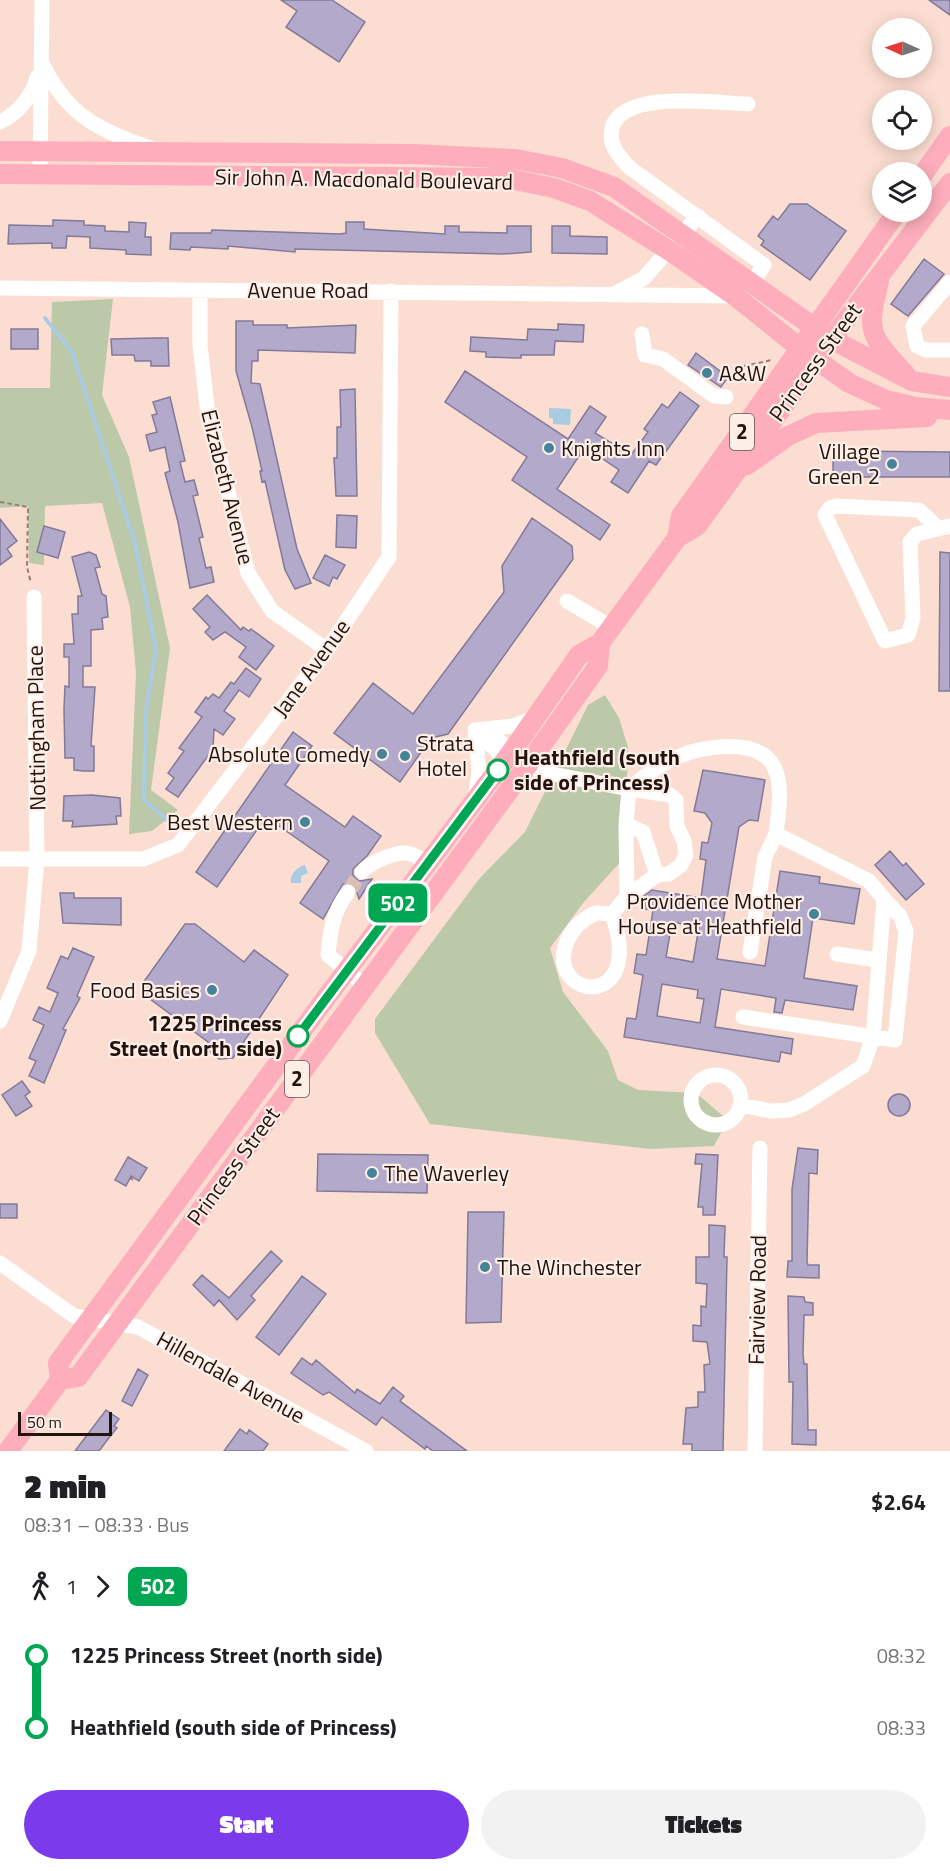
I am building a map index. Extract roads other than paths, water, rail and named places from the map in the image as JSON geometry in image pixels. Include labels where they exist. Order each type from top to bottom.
[{"type":"main road","points":[[932,162],[950,136]]},
{"type":"main road","name":"Sir John A. Macdonald Boulevard","points":[[0,152],[414,154],[515,159],[562,168],[614,187],[831,339],[912,381],[950,387]]},
{"type":"main road","name":"Sir John A. Macdonald Boulevard","points":[[0,174],[506,178],[554,188],[590,201],[670,251],[735,296],[809,355],[849,383],[886,400],[916,407],[950,410]]},
{"type":"main road","name":"Princess Street","points":[[677,538],[681,516],[809,355],[831,339],[950,183]]},
{"type":"main road","name":"Princess Street","points":[[8,1451],[60,1380],[58,1363],[347,971],[475,802],[579,655],[605,635],[677,538],[697,526],[733,476],[809,355],[814,327],[890,222]]},
{"type":"main road","points":[[882,271],[870,318],[878,344],[912,381]]},
{"type":"main road","points":[[733,476],[788,436],[816,423],[950,416]]},
{"type":"main road","name":"Princess Street","points":[[60,1380],[78,1377],[527,766],[598,666],[605,635]]},
{"type":"main road","points":[[510,754],[527,766]]},
{"type":"street","points":[[40,175],[42,0]]},
{"type":"street","points":[[0,122],[9,118],[34,90],[40,60]]},
{"type":"street","points":[[40,60],[54,87],[78,115],[102,130],[162,152]]},
{"type":"street","points":[[748,104],[648,102],[622,111],[613,122],[610,134],[612,144],[630,168],[764,265],[752,283]]},
{"type":"street","name":"Avenue Road","points":[[616,293],[644,278],[670,251],[698,216]]},
{"type":"street","points":[[950,282],[913,326],[917,346],[930,350],[950,350]]},
{"type":"street","name":"Avenue Road","points":[[0,288],[735,296]]},
{"type":"street","name":"Elizabeth Avenue","points":[[200,290],[200,345],[207,406],[248,573],[272,611],[327,650]]},
{"type":"street","name":"Jane Avenue","points":[[0,859],[143,859],[178,845],[327,650],[389,557],[391,291]]},
{"type":"street","points":[[642,334],[645,355],[663,359],[714,396],[726,397]]},
{"type":"street","points":[[930,350],[950,338]]},
{"type":"street","points":[[837,506],[919,510],[944,527],[917,534],[910,542],[913,618],[908,635],[885,641],[825,515],[830,508],[837,506]]},
{"type":"street","name":"Nottingham Place","points":[[0,1021],[29,951],[37,859],[34,597]]},
{"type":"street","points":[[567,601],[605,635]]},
{"type":"street","points":[[474,730],[513,726],[536,717]]},
{"type":"street","points":[[474,730],[499,740],[507,746],[510,754]]},
{"type":"street","points":[[474,730],[479,771],[475,802]]},
{"type":"street","points":[[627,896],[626,824],[629,789],[673,758],[693,751],[745,748],[760,753],[771,762],[778,779],[776,834],[765,857],[750,952]]},
{"type":"street","points":[[527,766],[553,774],[670,795],[676,800],[677,826],[684,841],[686,855],[681,865],[669,873],[657,875],[627,896],[612,914]]},
{"type":"street","points":[[626,824],[643,832],[657,875]]},
{"type":"street","points":[[743,1017],[895,1041],[906,932],[900,916],[869,881],[776,834]]},
{"type":"street","points":[[362,872],[367,866],[399,854],[410,853],[429,863]]},
{"type":"street","points":[[348,892],[339,903],[330,927],[328,955],[365,986]]},
{"type":"street","points":[[740,1105],[771,1111],[789,1110],[804,1104],[862,1066],[873,1037],[877,960],[884,899]]},
{"type":"street","points":[[596,914],[612,914],[617,928],[619,957],[616,974],[607,984],[595,987],[571,979],[564,966],[564,948],[571,933],[582,919],[596,914]]},
{"type":"street","points":[[837,954],[877,960]]},
{"type":"street","name":"Fairview Road","points":[[755,1451],[759,1148]]},
{"type":"street","points":[[201,1170],[222,1182]]},
{"type":"street","points":[[0,1263],[74,1316],[90,1321]]},
{"type":"street","name":"Hillendale Avenue","points":[[90,1321],[138,1327],[366,1451]]},
{"type":"water","points":[[549,408],[571,409],[570,425],[553,424],[553,418],[549,418]]},
{"type":"water","points":[[305,865],[308,873],[301,876],[301,883],[291,883],[291,877],[295,871]]},
{"type":"waterway","points":[[45,318],[72,352],[135,543],[156,650],[146,710],[144,800],[168,821]]},
{"type":"tunnel","points":[[348,892],[362,872]]},
{"type":"place","name":"A&W","points":[[707,373]]},
{"type":"place","name":"Knights Inn","points":[[549,448]]},
{"type":"place","name":"Village Green 2","points":[[892,464]]},
{"type":"place","name":"Absolute Comedy","points":[[382,754]]},
{"type":"place","name":"Strata Hotel","points":[[405,756]]},
{"type":"place","name":"Heathfield (south side of Princess)","points":[[498,770]]},
{"type":"place","name":"Best Western","points":[[305,822]]},
{"type":"place","name":"Providence Mother House at Heathfield","points":[[814,914]]},
{"type":"place","name":"Food Basics","points":[[212,990]]},
{"type":"place","name":"1225 Princess Street (north side)","points":[[298,1036]]},
{"type":"place","name":"The Waverley","points":[[372,1173]]},
{"type":"place","name":"The Winchester","points":[[485,1267]]}]
